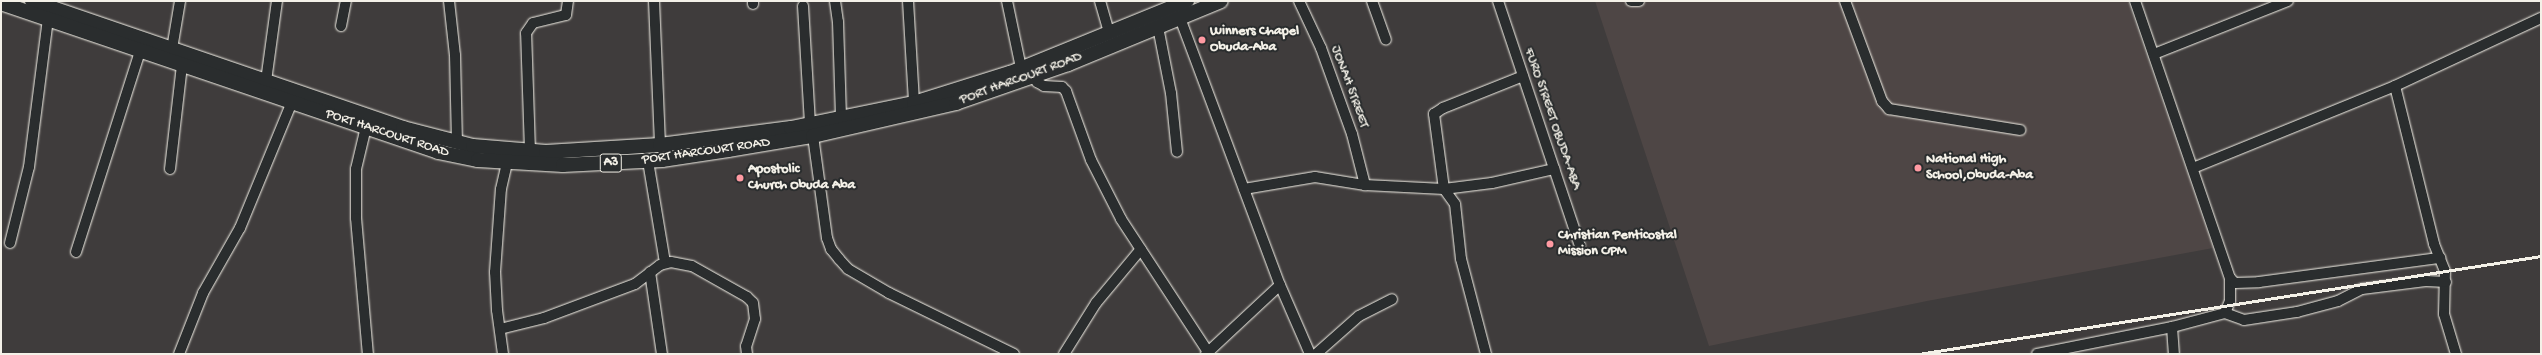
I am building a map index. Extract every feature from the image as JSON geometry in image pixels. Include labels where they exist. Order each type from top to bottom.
[{"type":"highway","name":"PORT HARCOURT ROAD","points":[[32,1],[140,51],[452,155],[507,163],[563,165],[648,161],[875,117],[956,103],[1034,76],[1221,1]]},
{"type":"highway","name":"PORT HARCOURT ROAD","points":[[1,3],[48,19],[85,25],[172,49],[404,128],[457,143],[530,151],[588,151],[812,130],[841,118],[875,117],[1021,68],[1186,1]]},
{"type":"street","points":[[172,49],[180,1]]},
{"type":"street","points":[[266,81],[277,1]]},
{"type":"street","points":[[341,26],[346,1]]},
{"type":"street","points":[[449,1],[455,55],[457,143]]},
{"type":"street","points":[[530,151],[526,33],[533,23],[566,15],[568,1]]},
{"type":"street","points":[[654,1],[660,145]]},
{"type":"street","points":[[835,1],[838,22],[841,118]]},
{"type":"street","points":[[908,1],[914,103]]},
{"type":"street","points":[[1007,1],[1021,68]]},
{"type":"street","points":[[1100,1],[1108,33]]},
{"type":"street","name":"JONAH STREET","points":[[1299,1],[1321,48],[1352,134],[1365,185]]},
{"type":"street","points":[[1372,1],[1386,40]]},
{"type":"street","name":"FURO STREET OBUDA-ABA","points":[[1498,1],[1580,246]]},
{"type":"street","points":[[1631,1],[1639,1]]},
{"type":"street","points":[[1846,1],[1882,101],[1889,109],[2020,130]]},
{"type":"street","points":[[2135,1],[2230,278],[2230,302],[2226,313]]},
{"type":"street","points":[[2154,54],[2288,1]]},
{"type":"street","points":[[803,6],[812,130],[827,238],[831,249],[848,269],[889,292],[1014,354]]},
{"type":"street","points":[[1180,18],[1280,286],[1310,354]]},
{"type":"street","points":[[2193,168],[2395,86],[2541,18]]},
{"type":"street","points":[[10,243],[29,167],[48,19]]},
{"type":"street","points":[[1158,27],[1172,93],[1177,152]]},
{"type":"street","points":[[76,252],[140,51]]},
{"type":"street","points":[[170,169],[182,65]]},
{"type":"street","points":[[1034,76],[1037,82],[1044,86],[1062,87],[1066,91],[1091,160],[1121,219],[1207,353],[1280,286]]},
{"type":"street","points":[[1486,354],[1461,259],[1455,204],[1444,189],[1434,114],[1443,108],[1523,76]]},
{"type":"street","points":[[2395,86],[2434,244],[2440,258],[2446,282],[2444,314],[2456,354]]},
{"type":"street","points":[[179,354],[203,293],[240,228],[292,102]]},
{"type":"street","points":[[366,127],[356,169],[356,218],[368,354]]},
{"type":"street","points":[[648,161],[665,263]]},
{"type":"street","points":[[504,354],[500,329],[495,272],[501,189],[507,163]]},
{"type":"street","points":[[1244,189],[1315,177],[1365,185],[1444,189],[1492,183],[1554,169]]},
{"type":"street","points":[[1064,354],[1096,303],[1141,249]]},
{"type":"street","points":[[2230,278],[2235,283],[2259,282],[2440,258]]},
{"type":"street","points":[[500,329],[544,318],[635,284],[650,272],[665,263],[692,266],[747,297],[753,303],[755,319],[746,346],[747,354]]},
{"type":"street","points":[[650,272],[662,354]]},
{"type":"street","points":[[2037,354],[2172,327],[2226,313],[2244,320],[2297,312],[2338,301],[2362,289],[2426,281],[2446,282]]},
{"type":"street","points":[[1316,354],[1359,316],[1392,299]]},
{"type":"street","points":[[2172,327],[2174,354]]},
{"type":"shaded area","name":"National High School,Obuda-Aba","points":[[1595,1],[2128,1],[2213,248],[1927,301],[1709,346]]},
{"type":"railway","points":[[1918,354],[2541,256]]},
{"type":"place","name":"Winners Chapel Obuda-Aba","points":[[1202,40]]},
{"type":"place","name":"National High School,Obuda-Aba","points":[[1918,168]]},
{"type":"place","name":"Apostolic Church Obuda Aba","points":[[740,178]]},
{"type":"place","name":"Christian Penticostal Mission CPM","points":[[1550,244]]}]
